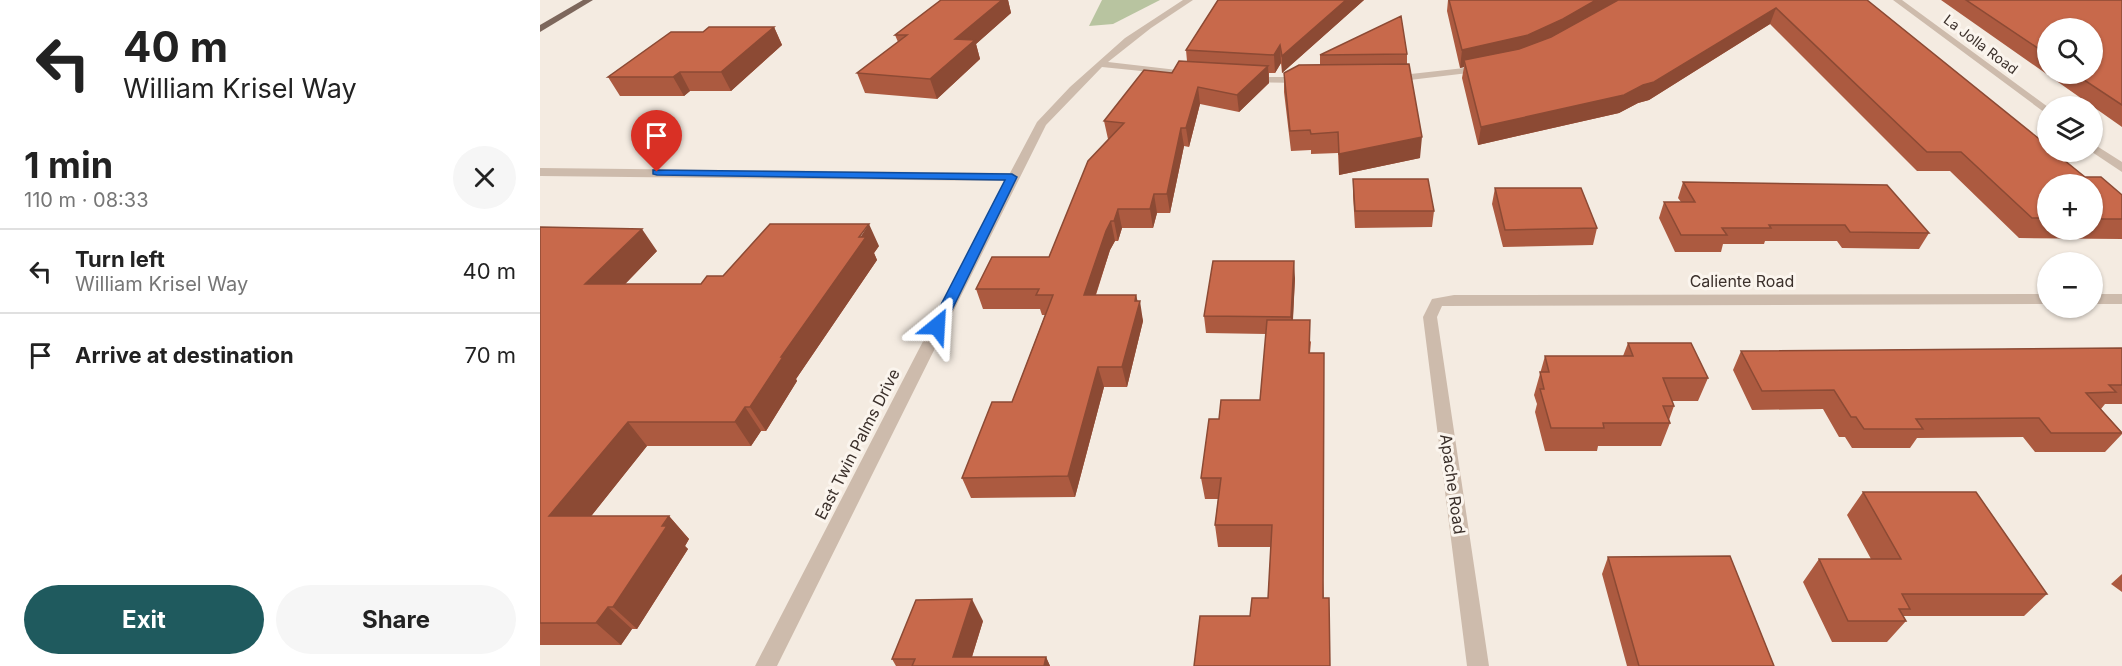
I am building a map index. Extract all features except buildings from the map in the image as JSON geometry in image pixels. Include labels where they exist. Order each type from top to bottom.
[{"type":"main road","points":[[540,29],[589,0]]},
{"type":"street","name":"East Twin Palms Drive","points":[[766,666],[1012,177],[1041,124],[1069,92],[1099,64],[1160,16],[1189,0]]},
{"type":"street","name":"La Jolla Road","points":[[1898,0],[2037,104]]},
{"type":"street","points":[[1099,64],[1202,76]]},
{"type":"street","points":[[1385,79],[1420,77],[1496,65]]},
{"type":"street","points":[[1234,78],[1318,81]]},
{"type":"street","points":[[2103,154],[2122,168]]},
{"type":"street","points":[[540,172],[1012,177]]},
{"type":"street","name":"Caliente Road","points":[[1437,303],[1454,300],[2037,299]]},
{"type":"street","points":[[2103,299],[2122,299]]},
{"type":"street","name":"Apache Road","points":[[1437,303],[1431,316],[1478,666]]},
{"type":"green space","points":[[1102,0],[1160,0],[1113,24],[1089,26]]},
{"type":"route","points":[[657,172],[1012,177],[937,326]]}]
